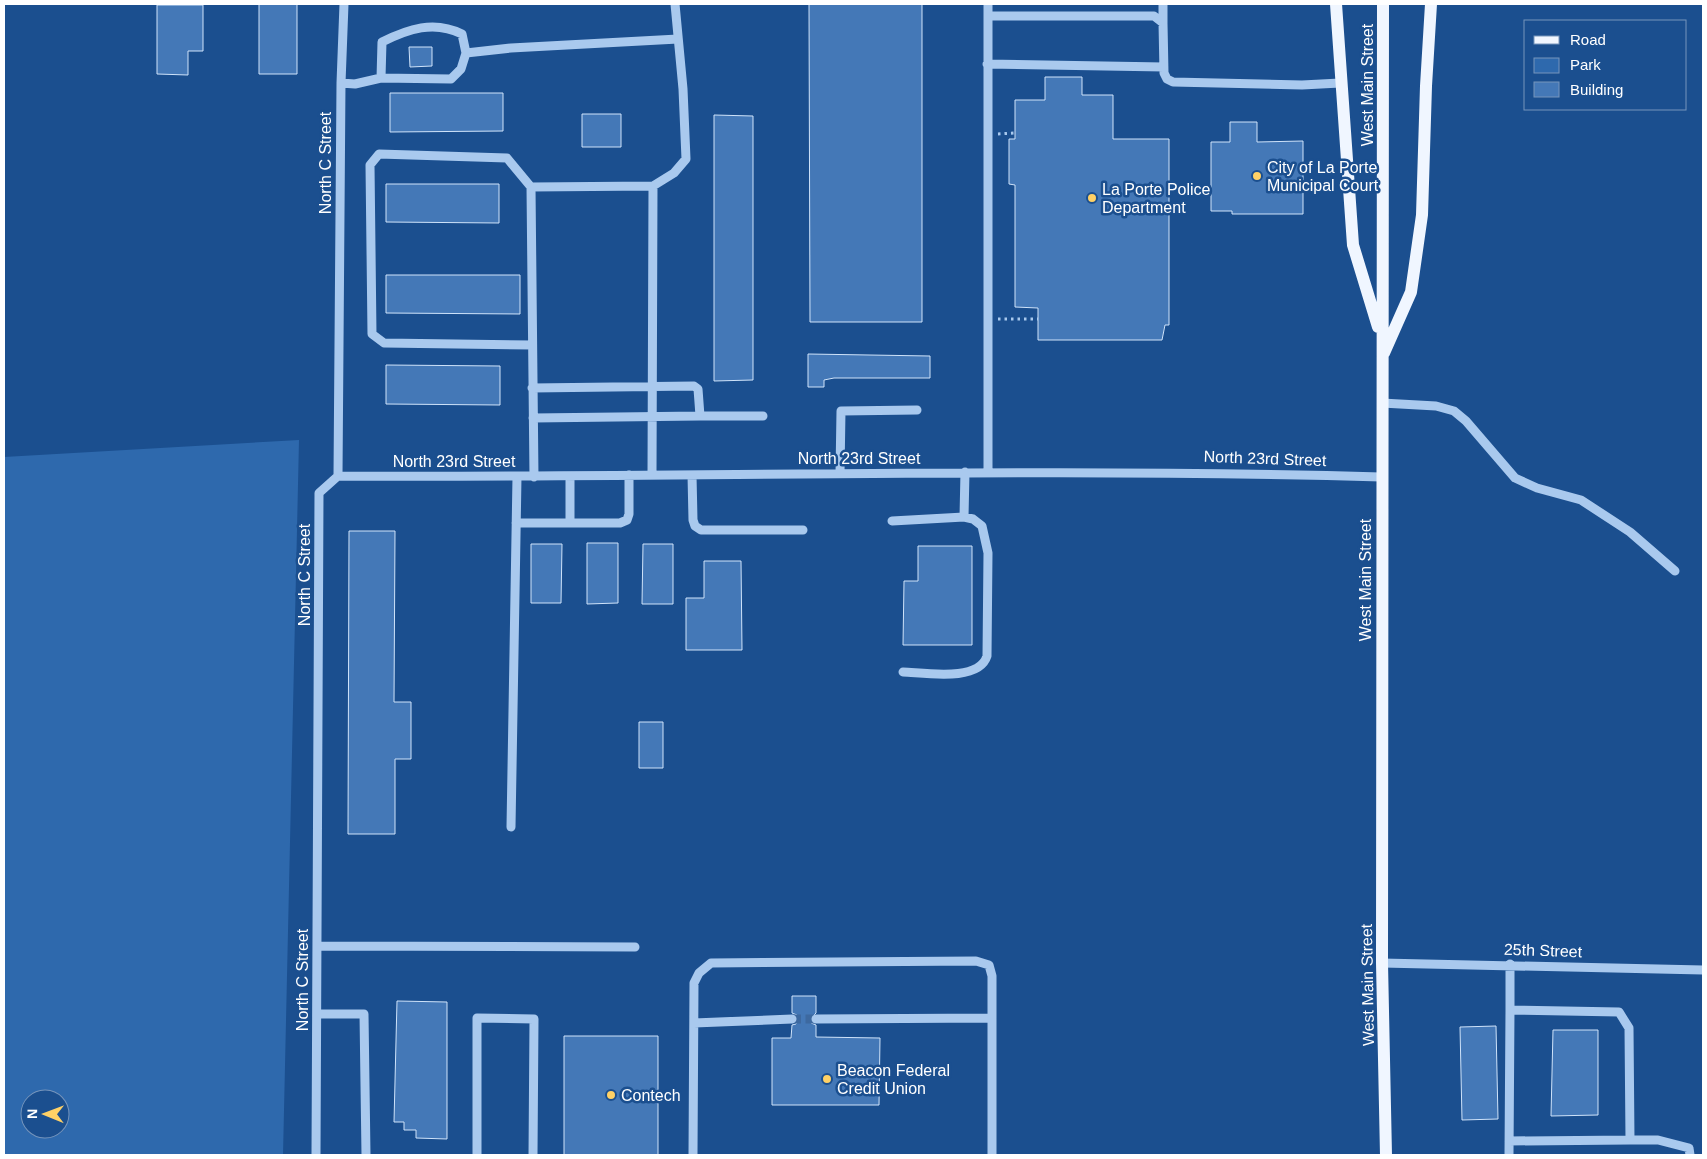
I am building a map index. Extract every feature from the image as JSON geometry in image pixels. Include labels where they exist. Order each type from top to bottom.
[{"type":"main road","points":[[1336,4],[1340,83],[1353,245],[1382,339]]},
{"type":"main road","name":"West Main Street","points":[[1383,4],[1381,476],[1382,963],[1386,1155]]},
{"type":"main road","points":[[1382,357],[1411,292],[1422,215],[1426,86],[1431,4]]},
{"type":"street","name":"North C Street","points":[[316,1155],[319,493],[338,476],[341,83],[344,4]]},
{"type":"street","points":[[531,187],[652,186],[674,173],[686,159],[683,89],[675,4]]},
{"type":"street","points":[[988,4],[988,472]]},
{"type":"street","points":[[1163,4],[1164,67],[1167,79],[1185,83],[1302,85],[1340,83]]},
{"type":"street","points":[[988,16],[1154,16],[1163,23]]},
{"type":"street","points":[[341,83],[355,84],[381,78],[451,79],[462,69],[466,52],[462,34],[450,28],[426,26],[404,31],[382,42],[381,78]]},
{"type":"street","points":[[466,52],[678,39]]},
{"type":"street","points":[[987,64],[1164,67]]},
{"type":"street","points":[[532,345],[384,343],[372,334],[370,165],[379,154],[506,158],[531,187],[534,477]]},
{"type":"street","points":[[652,186],[652,475]]},
{"type":"street","points":[[532,388],[694,386],[698,389],[700,416]]},
{"type":"street","points":[[1382,403],[1436,406],[1454,411],[1466,421],[1516,478],[1537,488],[1581,500],[1630,532],[1675,570]]},
{"type":"street","points":[[840,473],[841,410],[917,410]]},
{"type":"street","points":[[533,418],[763,416]]},
{"type":"street","name":"North 23rd Street","points":[[338,476],[534,477],[692,474],[1186,471],[1381,476]]},
{"type":"street","points":[[964,517],[965,472]]},
{"type":"street","points":[[692,474],[693,520],[695,526],[701,530],[804,530]]},
{"type":"street","points":[[516,523],[620,523],[627,520],[629,514],[629,475]]},
{"type":"street","points":[[570,476],[570,523]]},
{"type":"street","points":[[510,827],[517,477]]},
{"type":"street","points":[[892,521],[964,517],[978,522],[986,534],[988,553],[987,656],[985,663],[972,671],[955,674],[903,672]]},
{"type":"street","points":[[317,946],[635,948]]},
{"type":"street","points":[[693,1155],[694,983],[700,973],[711,963],[982,962],[989,965],[992,976],[992,1155]]},
{"type":"street","name":"25th Street","points":[[1382,963],[1510,964],[1703,970]]},
{"type":"street","points":[[1509,1155],[1510,964]]},
{"type":"street","points":[[1510,1010],[1619,1012],[1629,1028],[1630,1140]]},
{"type":"street","points":[[317,1014],[364,1014],[366,1155]]},
{"type":"street","points":[[477,1155],[477,1018],[534,1018],[533,1155]]},
{"type":"street","points":[[816,1019],[992,1018]]},
{"type":"street","points":[[694,1022],[792,1019]]},
{"type":"street","points":[[1509,1141],[1658,1140],[1689,1148],[1690,1155]]},
{"type":"path","points":[[987,318],[1038,319]]},
{"type":"green space","points":[[299,440],[283,1155],[4,1155],[4,457]]},
{"type":"building","points":[[259,4],[297,4],[297,74],[259,74]]},
{"type":"building","points":[[809,4],[922,4],[922,322],[810,322]]},
{"type":"building","points":[[157,5],[203,5],[203,51],[188,51],[188,75],[157,74]]},
{"type":"building","points":[[409,47],[432,47],[432,66],[410,67]]},
{"type":"building","name":"La Porte Police Department","points":[[1045,77],[1082,77],[1082,95],[1113,95],[1113,139],[1169,139],[1169,325],[1165,325],[1162,340],[1038,340],[1038,308],[1015,307],[1015,185],[1009,184],[1009,139],[1015,139],[1015,100],[1045,100]]},
{"type":"building","points":[[390,93],[503,93],[503,131],[390,132]]},
{"type":"building","points":[[582,114],[621,114],[621,147],[582,147]]},
{"type":"building","points":[[714,115],[753,116],[753,380],[714,381]]},
{"type":"building","name":"City of La Porte Municipal Court","points":[[1230,122],[1257,122],[1257,142],[1303,141],[1303,214],[1232,214],[1232,211],[1211,211],[1211,142],[1230,142]]},
{"type":"building","points":[[386,184],[499,184],[499,223],[386,222]]},
{"type":"building","points":[[386,275],[520,275],[520,314],[386,313]]},
{"type":"building","points":[[808,354],[930,356],[930,378],[834,378],[824,380],[824,387],[808,387]]},
{"type":"building","points":[[386,365],[500,366],[500,405],[386,404]]},
{"type":"building","points":[[349,531],[395,531],[394,702],[411,702],[411,759],[395,759],[395,834],[348,834]]},
{"type":"building","points":[[587,543],[618,543],[618,603],[587,604]]},
{"type":"building","points":[[531,544],[562,544],[561,603],[531,603]]},
{"type":"building","points":[[643,544],[673,544],[673,604],[642,604]]},
{"type":"building","points":[[918,546],[972,546],[972,645],[903,645],[904,581],[918,581]]},
{"type":"building","points":[[704,561],[741,561],[742,650],[686,650],[686,598],[704,598]]},
{"type":"building","points":[[639,722],[663,722],[663,768],[639,768]]},
{"type":"building","points":[[792,996],[816,996],[816,1013],[810,1019],[811,1023],[816,1025],[816,1037],[880,1038],[879,1105],[772,1105],[772,1038],[791,1038],[792,1025],[796,1024],[798,1019],[797,1015],[792,1013]]},
{"type":"building","points":[[397,1001],[447,1002],[447,1139],[416,1138],[416,1130],[404,1130],[404,1122],[394,1122]]},
{"type":"building","points":[[1496,1026],[1498,1119],[1462,1120],[1460,1027]]},
{"type":"building","points":[[1553,1030],[1598,1030],[1598,1115],[1551,1116]]},
{"type":"building","name":"Contech","points":[[564,1036],[658,1036],[658,1155],[564,1155]]},
{"type":"tunnel","points":[[792,1019],[816,1019]]},
{"type":"place","name":"City of La Porte Municipal Court","points":[[1257,176]]},
{"type":"place","name":"La Porte Police Department","points":[[1092,198]]},
{"type":"place","name":"Beacon Federal Credit Union","points":[[827,1079]]},
{"type":"place","name":"Contech","points":[[611,1095]]}]
